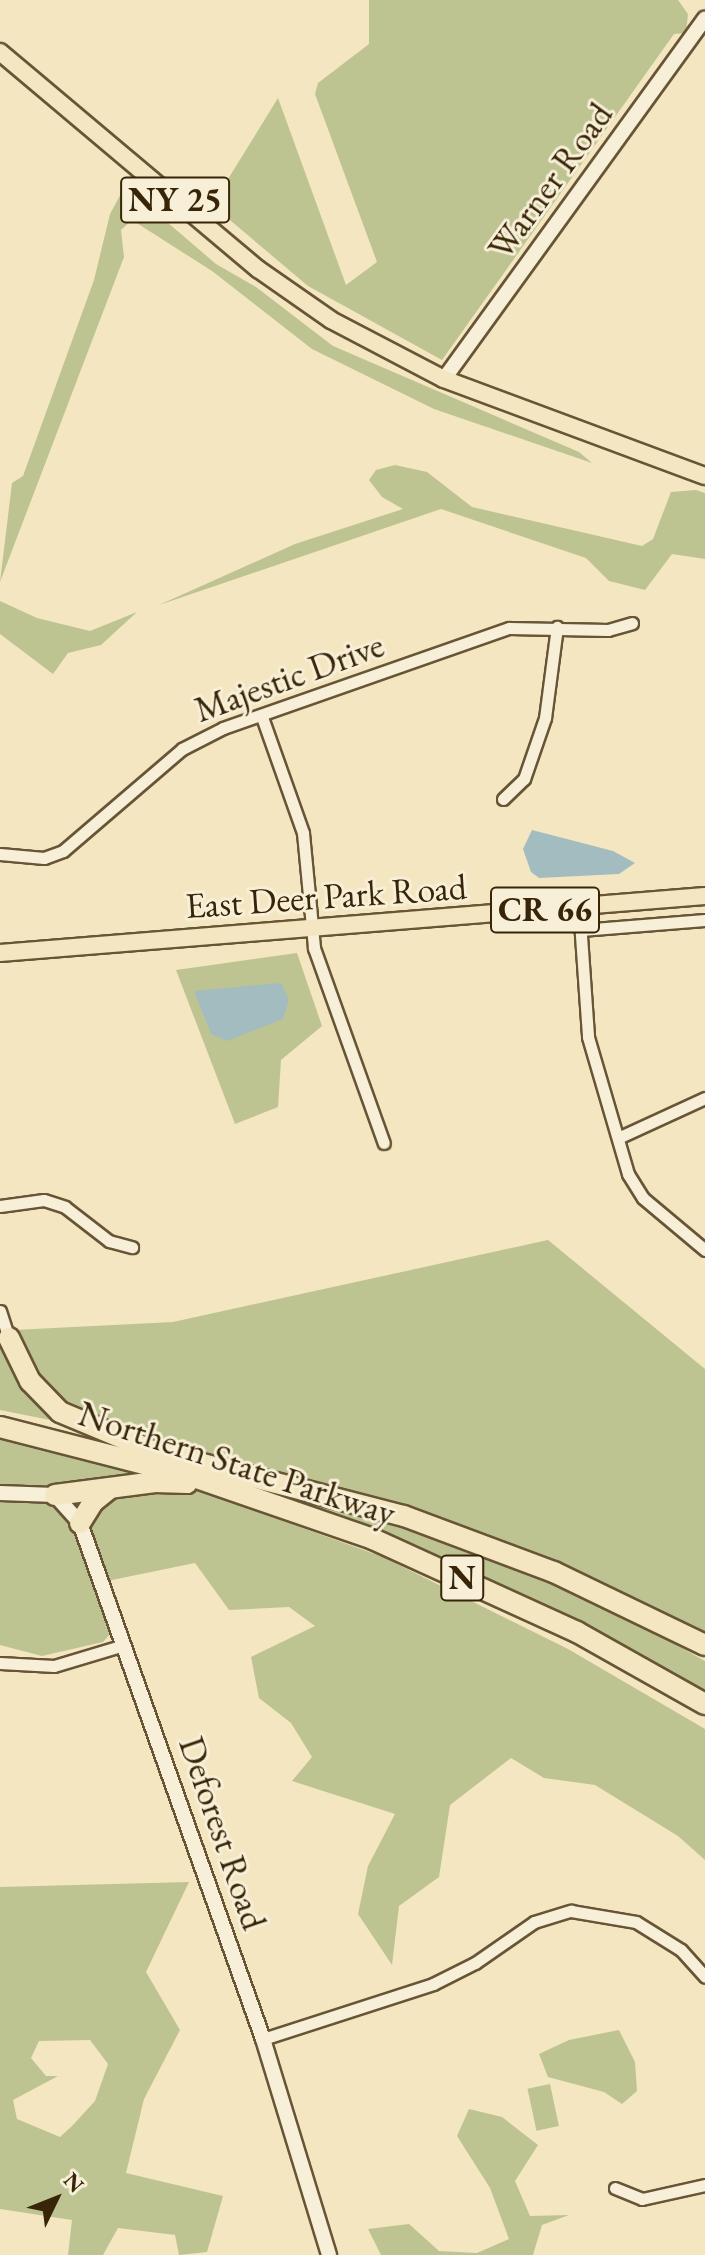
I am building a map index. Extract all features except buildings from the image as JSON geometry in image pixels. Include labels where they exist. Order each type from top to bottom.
[{"type":"highway","points":[[9,1338],[24,1372],[51,1405],[85,1426],[153,1451]]},
{"type":"highway","name":"Northern State Parkway","points":[[0,1415],[314,1489],[434,1526],[564,1576],[705,1645]]},
{"type":"highway","name":"Northern State Parkway","points":[[0,1427],[135,1460],[284,1506],[491,1590],[705,1704]]},
{"type":"highway","points":[[55,1495],[183,1482],[284,1506]]},
{"type":"highway","points":[[80,1523],[93,1502],[111,1487]]},
{"type":"main road","name":"NY 25","points":[[0,52],[293,295],[444,379],[705,476]]},
{"type":"main road","name":"East Deer Park Road","points":[[0,953],[312,931],[705,896]]},
{"type":"street","name":"Warner Road","points":[[444,379],[705,19]]},
{"type":"street","name":"Majestic Drive","points":[[0,854],[44,858],[63,851],[182,749],[223,728],[262,717],[500,630],[557,627],[608,630],[632,623]]},
{"type":"street","points":[[503,799],[524,779],[545,718],[557,627]]},
{"type":"street","points":[[262,717],[303,833],[312,931],[384,1143]]},
{"type":"street","points":[[579,907],[588,1037],[620,1137],[628,1174],[643,1198],[705,1250]]},
{"type":"street","points":[[581,930],[705,920]]},
{"type":"street","points":[[620,1137],[705,1098]]},
{"type":"street","points":[[0,1206],[44,1200],[65,1207],[109,1241],[132,1247]]},
{"type":"street","points":[[0,1311],[9,1338]]},
{"type":"street","points":[[0,1493],[55,1495]]},
{"type":"street","name":"Deforest Road","points":[[55,1495],[80,1523],[124,1645],[263,2039],[329,2255]]},
{"type":"street","points":[[0,1663],[54,1666],[124,1645]]},
{"type":"street","points":[[263,2039],[433,1984],[475,1963],[534,1922],[571,1911],[590,1910],[636,1922],[681,1950],[705,1977]]},
{"type":"street","points":[[615,2188],[642,2199],[705,2185]]},
{"type":"green space","points":[[369,0],[678,0],[688,14],[686,33],[674,34],[442,360],[308,286],[212,205],[278,98],[346,285],[377,262],[315,94],[318,83],[369,44]]},
{"type":"green space","points":[[125,186],[216,264],[256,287],[333,346],[579,452],[592,463],[434,409],[312,349],[212,271],[132,220],[121,230],[124,257],[0,582],[12,483],[23,476],[94,280],[110,214]]},
{"type":"green space","points":[[395,465],[427,472],[472,507],[642,546],[653,539],[671,492],[696,490],[705,493],[705,559],[672,554],[645,590],[609,581],[586,558],[441,509],[159,605],[295,544],[403,509],[382,497],[369,480],[376,470]]},
{"type":"green space","points":[[0,601],[37,618],[90,631],[137,612],[101,645],[68,653],[53,674],[0,634]]},
{"type":"green space","points":[[297,953],[322,1026],[281,1060],[278,1107],[235,1124],[176,970]]},
{"type":"green space","points":[[548,1240],[705,1369],[705,1635],[584,1575],[345,1490],[115,1432],[47,1398],[14,1330],[173,1322]]},
{"type":"green space","points":[[0,1338],[60,1422],[0,1410]]},
{"type":"green space","points":[[0,1437],[158,1475],[0,1489]]},
{"type":"green space","points":[[199,1471],[416,1527],[588,1595],[705,1661],[705,1699]]},
{"type":"green space","points":[[192,1488],[383,1557],[568,1649],[705,1729],[705,1860],[678,1836],[595,1785],[544,1778],[511,1758],[450,1805],[439,1877],[399,1906],[392,1965],[358,1914],[368,1866],[395,1814],[292,1781],[312,1757],[291,1723],[259,1698],[251,1657],[315,1626],[289,1607],[229,1610],[195,1563],[107,1581],[88,1535],[91,1510],[112,1493]]},
{"type":"green space","points":[[0,1501],[46,1501],[60,1507],[73,1525],[111,1633],[103,1642],[42,1656],[0,1645]]},
{"type":"green space","points":[[189,1882],[146,1972],[180,2030],[144,2099],[126,2173],[223,2196],[207,2252],[179,2255],[175,2235],[118,2228],[103,2255],[68,2255],[72,2220],[0,2209],[0,1887]],"holes":[[[90,2040],[108,2064],[95,2101],[60,2137],[17,2119],[13,2100],[58,2076],[46,2076],[31,2058],[39,2041]]]},
{"type":"green space","points":[[619,2030],[635,2062],[637,2091],[622,2104],[604,2092],[548,2077],[539,2054],[569,2040]]},
{"type":"green space","points":[[550,2084],[559,2126],[536,2131],[528,2089]]},
{"type":"green space","points":[[469,2109],[502,2117],[538,2145],[515,2181],[530,2216],[569,2215],[542,2225],[533,2255],[381,2255],[368,2229],[409,2224],[439,2251],[477,2253],[509,2239],[490,2188],[457,2136]]},
{"type":"water","points":[[532,830],[613,851],[635,863],[619,874],[539,878],[531,872],[523,849]]},
{"type":"water","points":[[281,983],[289,1000],[283,1019],[227,1041],[211,1034],[194,991]]}]
